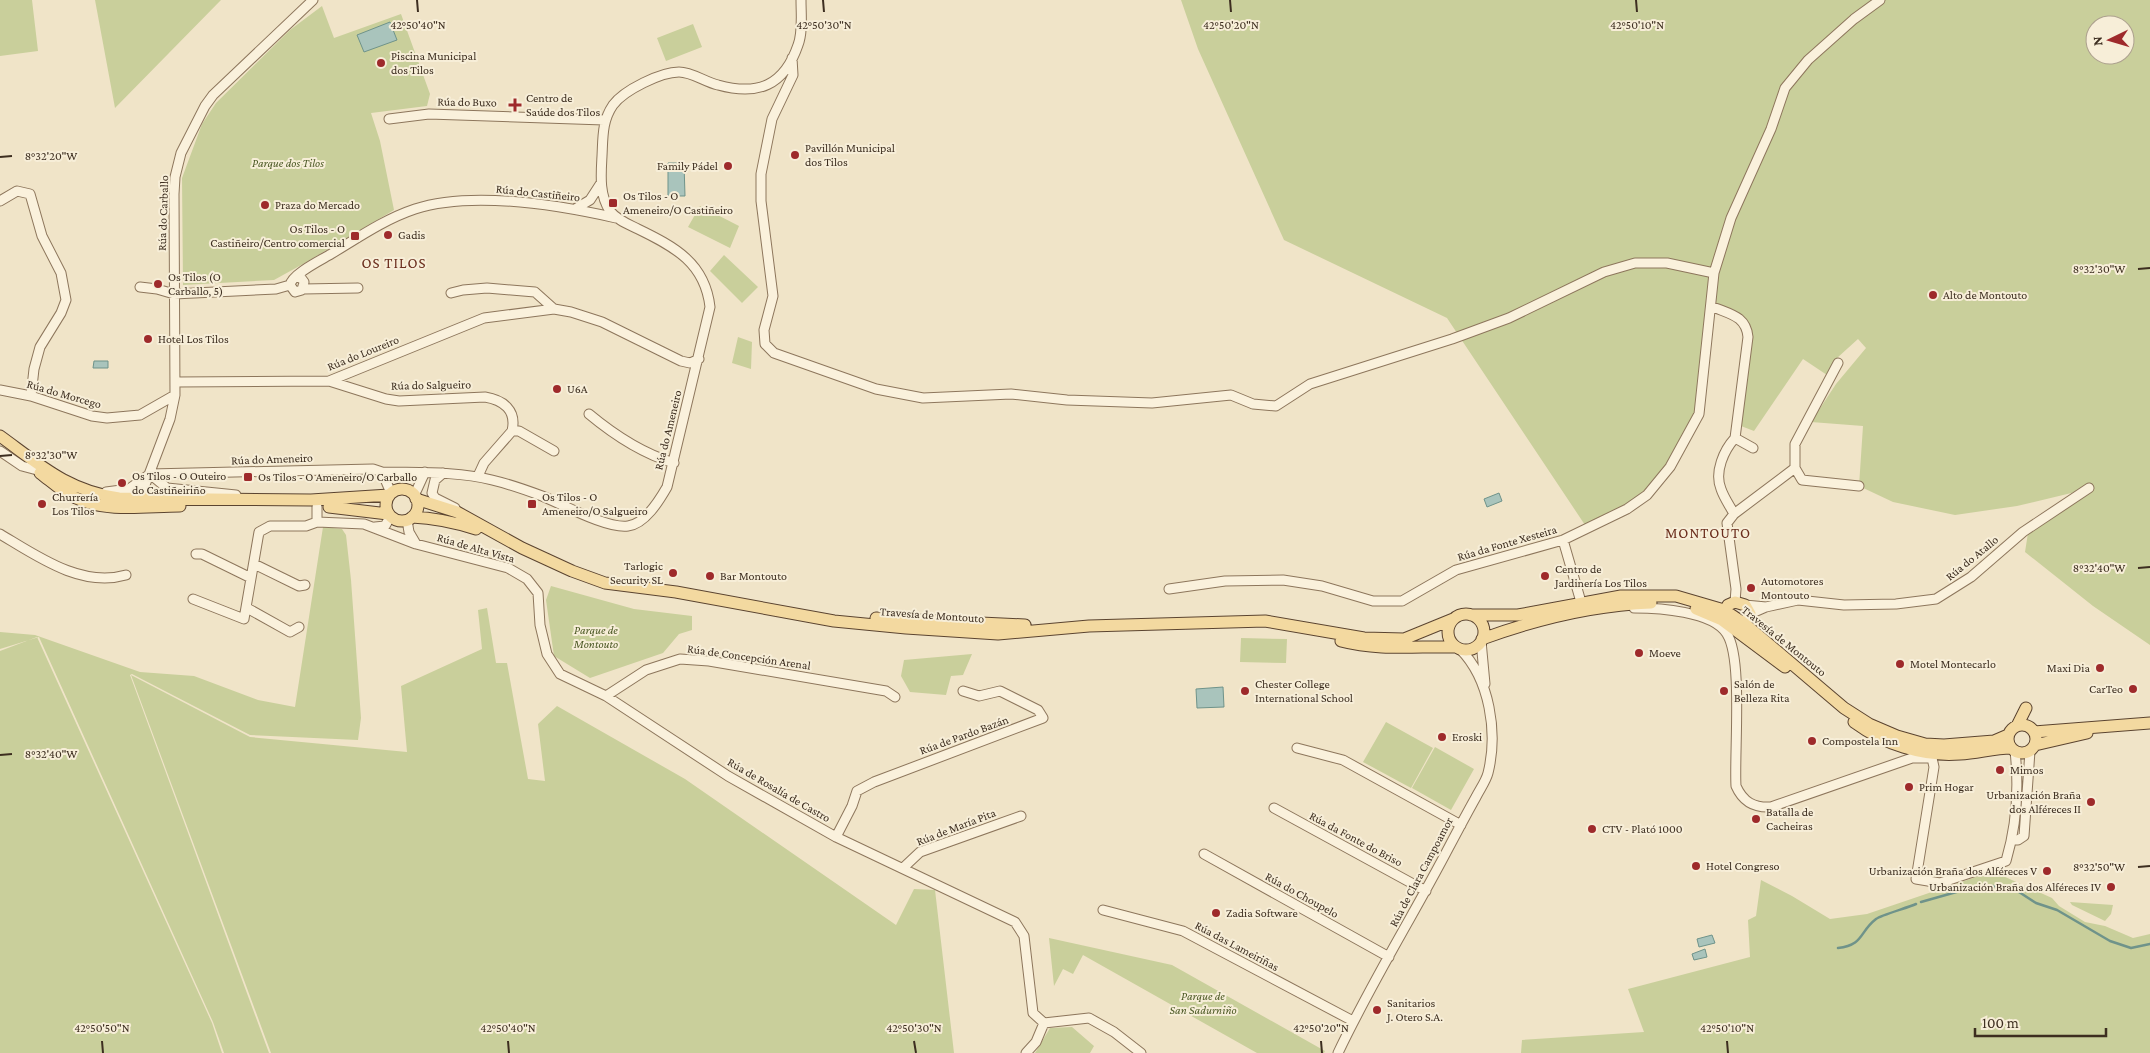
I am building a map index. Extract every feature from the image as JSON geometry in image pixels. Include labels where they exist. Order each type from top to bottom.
[{"type":"main road","points":[[0,436],[70,485],[92,493],[120,498],[342,500],[404,490],[415,498],[416,512],[410,519],[398,521],[389,517],[342,507],[265,505],[104,506],[77,498],[62,490],[37,470],[0,445]]},
{"type":"main road","points":[[389,517],[386,504],[392,493]]},
{"type":"main road","name":"Travesía de Montouto","points":[[415,498],[457,512],[572,571],[605,583],[676,592],[834,621],[998,634],[1089,626],[1255,621],[1364,638],[1404,639],[1462,614],[1518,615],[1582,607],[1675,603],[1723,615],[1743,616],[1787,660],[1844,708],[1869,724],[1897,736],[1925,744],[1944,745],[1994,741],[2008,735],[2013,728],[2150,723]]},
{"type":"main road","name":"Travesía de Montouto","points":[[410,519],[434,518],[454,522],[513,542]]},
{"type":"main road","points":[[1723,615],[1728,605],[1743,616]]},
{"type":"main road","name":"Travesía de Montouto","points":[[1301,628],[1312,633],[1360,646],[1419,649],[1474,648],[1482,640],[1517,626],[1582,607]]},
{"type":"main road","points":[[1471,615],[1482,624],[1484,634],[1482,640]]},
{"type":"main road","name":"Travesía de Montouto","points":[[1743,616],[1840,713],[1868,733],[1893,744],[1924,752],[1960,754],[1999,748],[2020,753],[2032,748],[2135,724]]},
{"type":"main road","points":[[1453,619],[1450,623],[1448,634],[1449,639],[1458,648]]},
{"type":"main road","points":[[2027,728],[2032,748]]},
{"type":"main road","points":[[2008,735],[2013,750]]},
{"type":"street","name":"Rúa do Carballo","points":[[135,498],[145,485],[150,474],[170,419],[175,395],[175,177],[189,135],[213,95],[312,0]]},
{"type":"street","points":[[616,218],[609,209],[601,183],[604,120],[613,105],[624,94],[640,84],[668,74],[686,73],[719,85],[745,90],[768,86],[780,76],[799,44],[801,0]]},
{"type":"street","name":"Rúa da Fonte Xesteira","points":[[1169,589],[1225,580],[1283,580],[1322,586],[1373,601],[1402,601],[1456,570],[1563,540],[1627,509],[1647,495],[1670,467],[1699,414],[1714,273],[1731,218],[1771,129],[1786,88],[1808,60],[1854,18],[1880,0]]},
{"type":"street","points":[[792,58],[793,75],[772,119],[761,174],[761,201],[773,296],[764,330],[765,344],[774,353],[876,388],[922,398],[1011,394],[1118,403],[1152,403],[1231,395],[1252,404],[1276,406],[1310,384],[1452,339],[1500,321],[1604,272],[1635,263],[1667,263],[1714,273]]},
{"type":"street","name":"Rúa do Buxo","points":[[389,119],[429,114],[604,120]]},
{"type":"street","points":[[575,209],[590,200],[601,183]]},
{"type":"street","points":[[0,201],[17,191],[30,194],[42,236],[61,273],[65,288],[65,305],[38,352],[30,396]]},
{"type":"street","name":"Rúa do Castiñeiro","points":[[290,285],[291,281],[305,270],[378,225],[417,208],[444,204],[509,201],[575,209],[616,218]]},
{"type":"street","name":"Rúa do Ameneiro","points":[[150,474],[373,469],[382,472],[424,472],[478,476],[517,487],[603,522],[629,526],[639,522],[659,500],[667,487],[710,308],[705,282],[696,266],[682,253],[616,218]]},
{"type":"street","points":[[296,277],[303,280],[303,289]]},
{"type":"street","points":[[140,287],[174,294],[276,289],[290,285],[295,292],[300,292],[303,289],[358,288]]},
{"type":"street","points":[[451,293],[486,288],[535,292],[554,310]]},
{"type":"street","points":[[1711,306],[1744,321],[1748,337],[1735,438],[1727,447],[1719,468],[1720,488],[1734,514]]},
{"type":"street","name":"Rúa do Loureiro","points":[[176,382],[329,381],[484,318],[554,310],[571,312],[602,322],[681,362],[690,363],[699,360]]},
{"type":"street","points":[[1838,363],[1795,444],[1795,468],[1802,480],[1859,486]]},
{"type":"street","name":"Rúa do Salgueiro","points":[[329,381],[386,399],[485,396],[494,398],[503,402],[512,413],[514,420],[512,431]]},
{"type":"street","name":"Rúa do Morcego","points":[[0,390],[30,396],[92,416],[107,418],[140,415],[175,395]]},
{"type":"street","points":[[589,414],[603,426],[638,446],[674,463]]},
{"type":"street","points":[[478,476],[484,463],[512,431],[519,431],[554,450]]},
{"type":"street","points":[[1735,438],[1753,448]]},
{"type":"street","points":[[0,451],[22,466],[37,470]]},
{"type":"street","points":[[1743,616],[1736,589],[1727,523],[1734,514],[1795,468]]},
{"type":"street","points":[[382,472],[392,493]]},
{"type":"street","points":[[392,493],[399,472]]},
{"type":"street","points":[[415,498],[424,472]]},
{"type":"street","points":[[443,473],[435,480],[432,493],[435,498],[454,506],[457,512]]},
{"type":"street","points":[[92,493],[129,489],[150,474],[167,488],[274,500]]},
{"type":"street","name":"Rúa do Atallo","points":[[1743,616],[1766,607],[1798,600],[1852,605],[1896,604],[1936,599],[1971,577],[2023,532],[2089,488]]},
{"type":"street","points":[[62,490],[96,500],[111,502],[125,502],[135,498]]},
{"type":"street","points":[[317,507],[317,522]]},
{"type":"street","points":[[389,517],[399,538]]},
{"type":"street","name":"Rúa de Alta Vista","points":[[372,527],[385,526],[389,517]]},
{"type":"street","points":[[410,519],[409,532],[416,544]]},
{"type":"street","name":"Rúa de Alta Vista","points":[[247,608],[259,532],[270,526],[306,526],[317,522],[354,523],[372,527],[416,544],[508,568],[527,579],[538,593],[540,625],[547,654]]},
{"type":"street","points":[[0,534],[45,562],[87,576],[104,579],[126,575]]},
{"type":"street","points":[[1563,540],[1582,607],[1636,608],[1684,612],[1706,618],[1723,628],[1728,634],[1734,651],[1736,685],[1736,786],[1740,796],[1746,801],[1761,807],[1771,806],[1870,774],[1912,758],[1932,758],[1934,767],[1916,879],[1940,883],[2006,861],[2012,840],[2016,766],[2013,750]]},
{"type":"street","points":[[196,554],[202,554],[251,578]]},
{"type":"street","points":[[254,564],[299,586],[305,585]]},
{"type":"street","points":[[193,599],[244,619],[247,608],[290,632],[298,627]]},
{"type":"street","points":[[1482,640],[1485,694]]},
{"type":"street","points":[[1458,648],[1470,660],[1479,676],[1485,694]]},
{"type":"street","name":"Rúa de Rosalía de Castro","points":[[547,654],[560,674],[606,696],[728,776],[836,837],[1015,922],[1024,936],[1033,1013],[1044,1023]]},
{"type":"street","name":"Rúa de Concepción Arenal","points":[[606,696],[646,670],[680,659],[709,661],[886,691],[895,697]]},
{"type":"street","name":"Rúa de Pardo Bazán","points":[[836,837],[852,806],[857,791],[874,782],[1043,718],[1038,710],[1000,691],[979,696],[963,691]]},
{"type":"street","name":"Rúa de Clara Campoamor","points":[[1338,1053],[1353,1021],[1426,891],[1487,776],[1492,754],[1490,721],[1485,694]]},
{"type":"street","points":[[1298,748],[1343,760],[1461,825]]},
{"type":"street","points":[[2012,840],[2018,840],[2024,836],[2032,748]]},
{"type":"street","points":[[1934,767],[1945,757]]},
{"type":"street","name":"Rúa da Fonte do Briso","points":[[1274,808],[1426,891]]},
{"type":"street","name":"Rúa de María Pita","points":[[903,868],[920,852],[1021,816]]},
{"type":"street","name":"Rúa do Choupelo","points":[[1204,854],[1389,957]]},
{"type":"street","name":"Rúa das Lameiriñas","points":[[1103,910],[1183,931],[1353,1021]]},
{"type":"street","points":[[1026,1053],[1036,1042],[1044,1023],[1088,1018],[1114,1032],[1141,1053]]},
{"type":"green space","points":[[0,0],[32,0],[38,51],[0,56]]},
{"type":"green space","points":[[95,0],[221,0],[115,108]]},
{"type":"green space","points":[[1181,0],[2150,0],[2150,645],[2093,606],[2025,552],[2028,533],[2088,489],[2017,506],[1955,515],[1893,502],[1859,486],[1863,426],[1811,422],[1836,384],[1866,348],[1858,339],[1837,358],[1827,375],[1803,359],[1754,431],[1741,426],[1752,337],[1745,319],[1715,304],[1695,415],[1685,435],[1665,467],[1644,494],[1587,528],[1447,318],[1284,240],[1198,49]]},
{"type":"green space","name":"Parque dos Tilos","points":[[322,6],[334,38],[401,14],[430,94],[427,106],[371,113],[380,141],[394,210],[274,280],[183,285],[182,178],[202,124],[216,103],[290,30]]},
{"type":"green space","points":[[693,24],[702,47],[666,61],[657,38]]},
{"type":"green space","points":[[700,206],[739,226],[730,248],[688,227]]},
{"type":"green space","points":[[724,255],[758,287],[742,303],[710,271]]},
{"type":"green space","points":[[738,337],[752,342],[751,369],[732,363]]},
{"type":"green space","points":[[323,527],[342,529],[346,535],[361,718],[358,740],[250,735],[132,674],[130,675],[269,1053],[224,1053],[213,1022],[39,637],[0,649],[0,632],[35,635],[140,672],[194,676],[258,700],[295,707]]},
{"type":"green space","name":"Parque de Montouto","points":[[551,586],[634,609],[692,616],[692,630],[679,634],[663,653],[590,678],[554,656],[546,600]]},
{"type":"green space","points":[[487,608],[496,663],[507,663],[528,779],[545,781],[538,724],[557,706],[685,779],[896,925],[914,889],[935,890],[954,1053],[271,1053],[131,675],[250,737],[407,752],[401,686],[482,649],[478,610]]},
{"type":"green space","points":[[37,637],[212,1023],[222,1053],[0,1053],[0,651]]},
{"type":"green space","points":[[1241,638],[1287,639],[1286,663],[1240,662]]},
{"type":"green space","points":[[972,654],[963,675],[951,676],[946,695],[910,692],[901,676],[904,660]]},
{"type":"green space","points":[[1386,722],[1433,748],[1411,788],[1363,762]]},
{"type":"green space","points":[[1435,747],[1474,769],[1451,810],[1412,788]]},
{"type":"green space","points":[[1979,876],[2003,876],[2052,898],[2059,906],[2085,922],[2105,926],[2133,938],[2150,934],[2150,1053],[1521,1053],[1522,1040],[1644,1032],[1628,989],[1750,957],[1748,920],[1756,916],[1761,880],[1830,919],[1867,914]]},
{"type":"green space","points":[[2070,902],[2113,905],[2111,914],[2105,921],[2072,905]]},
{"type":"green space","name":"Parque de San Sadurniño","points":[[1049,938],[1172,965],[1325,1051],[1324,1053],[1257,1053],[1083,955],[1073,974],[1063,969],[1054,986]]},
{"type":"green space","points":[[1072,1027],[1094,1046],[1090,1053],[1035,1053],[1050,1028]]},
{"type":"water","points":[[390,22],[397,40],[364,52],[357,35]]},
{"type":"water","points":[[668,163],[684,163],[685,196],[668,196]]},
{"type":"water","points":[[94,361],[108,361],[108,368],[93,368]]},
{"type":"water","points":[[1499,493],[1502,501],[1487,507],[1484,499]]},
{"type":"water","points":[[1223,687],[1224,707],[1197,708],[1196,689]]},
{"type":"water","points":[[1712,935],[1715,943],[1699,947],[1697,939]]},
{"type":"water","points":[[1705,949],[1707,957],[1694,960],[1692,954]]},
{"type":"waterway","points":[[1921,902],[1967,889],[1993,886],[2019,892],[2036,903],[2057,910],[2110,941],[2131,948],[2150,944]]},
{"type":"waterway","points":[[1838,948],[1857,941],[1879,917],[1916,904]]},
{"type":"place","name":"Piscina Municipal dos Tilos","points":[[381,63]]},
{"type":"place","name":"Centro de Saúde dos Tilos","points":[[515,105]]},
{"type":"place","name":"Pavillón Municipal dos Tilos","points":[[795,155]]},
{"type":"place","name":"Family Pádel","points":[[728,166]]},
{"type":"place","name":"Os Tilos - O Ameneiro/O Castiñeiro","points":[[613,203]]},
{"type":"place","name":"Praza do Mercado","points":[[265,205]]},
{"type":"place","name":"Gadis","points":[[388,235]]},
{"type":"place","name":"Os Tilos - O Castiñeiro/Centro comercial","points":[[355,236]]},
{"type":"place","name":"Os Tilos (O Carballo, 5)","points":[[158,284]]},
{"type":"place","name":"Alto de Montouto","points":[[1933,295]]},
{"type":"place","name":"Hotel Los Tilos","points":[[148,339]]},
{"type":"place","name":"U6A","points":[[557,389]]},
{"type":"place","name":"Os Tilos - O Ameneiro/O Carballo","points":[[248,477]]},
{"type":"place","name":"Os Tilos - O Outeiro do Castiñeiriño","points":[[122,483]]},
{"type":"place","name":"Churrería Los Tilos","points":[[42,504]]},
{"type":"place","name":"Os Tilos - O Ameneiro/O Salgueiro","points":[[532,504]]},
{"type":"place","name":"Tarlogic Security SL","points":[[673,573]]},
{"type":"place","name":"Bar Montouto","points":[[710,576]]},
{"type":"place","name":"Centro de Jardinería Los Tilos","points":[[1545,576]]},
{"type":"place","name":"Automotores Montouto","points":[[1751,588]]},
{"type":"place","name":"Moeve","points":[[1639,653]]},
{"type":"place","name":"Motel Montecarlo","points":[[1900,664]]},
{"type":"place","name":"Maxi Dia","points":[[2100,668]]},
{"type":"place","name":"CarTeo","points":[[2133,689]]},
{"type":"place","name":"Chester College International School","points":[[1245,691]]},
{"type":"place","name":"Salón de Belleza Rita","points":[[1724,691]]},
{"type":"place","name":"Eroski","points":[[1442,737]]},
{"type":"place","name":"Compostela Inn","points":[[1812,741]]},
{"type":"place","name":"Mimos","points":[[2000,770]]},
{"type":"place","name":"Prim Hogar","points":[[1909,787]]},
{"type":"place","name":"Urbanización Braña dos Alféreces II","points":[[2091,802]]},
{"type":"place","name":"Batalla de Cacheiras","points":[[1756,819]]},
{"type":"place","name":"CTV - Plató 1000","points":[[1592,829]]},
{"type":"place","name":"Hotel Congreso","points":[[1696,866]]},
{"type":"place","name":"Urbanización Braña dos Alféreces V","points":[[2047,871]]},
{"type":"place","name":"Urbanización Braña dos Alféreces IV","points":[[2111,887]]},
{"type":"place","name":"Zadia Software","points":[[1216,913]]},
{"type":"place","name":"Sanitarios J. Otero S.A.","points":[[1377,1010]]},
{"type":"district","name":"OS TILOS","points":[[394,263]]},
{"type":"district","name":"MONTOUTO","points":[[1708,533]]}]
